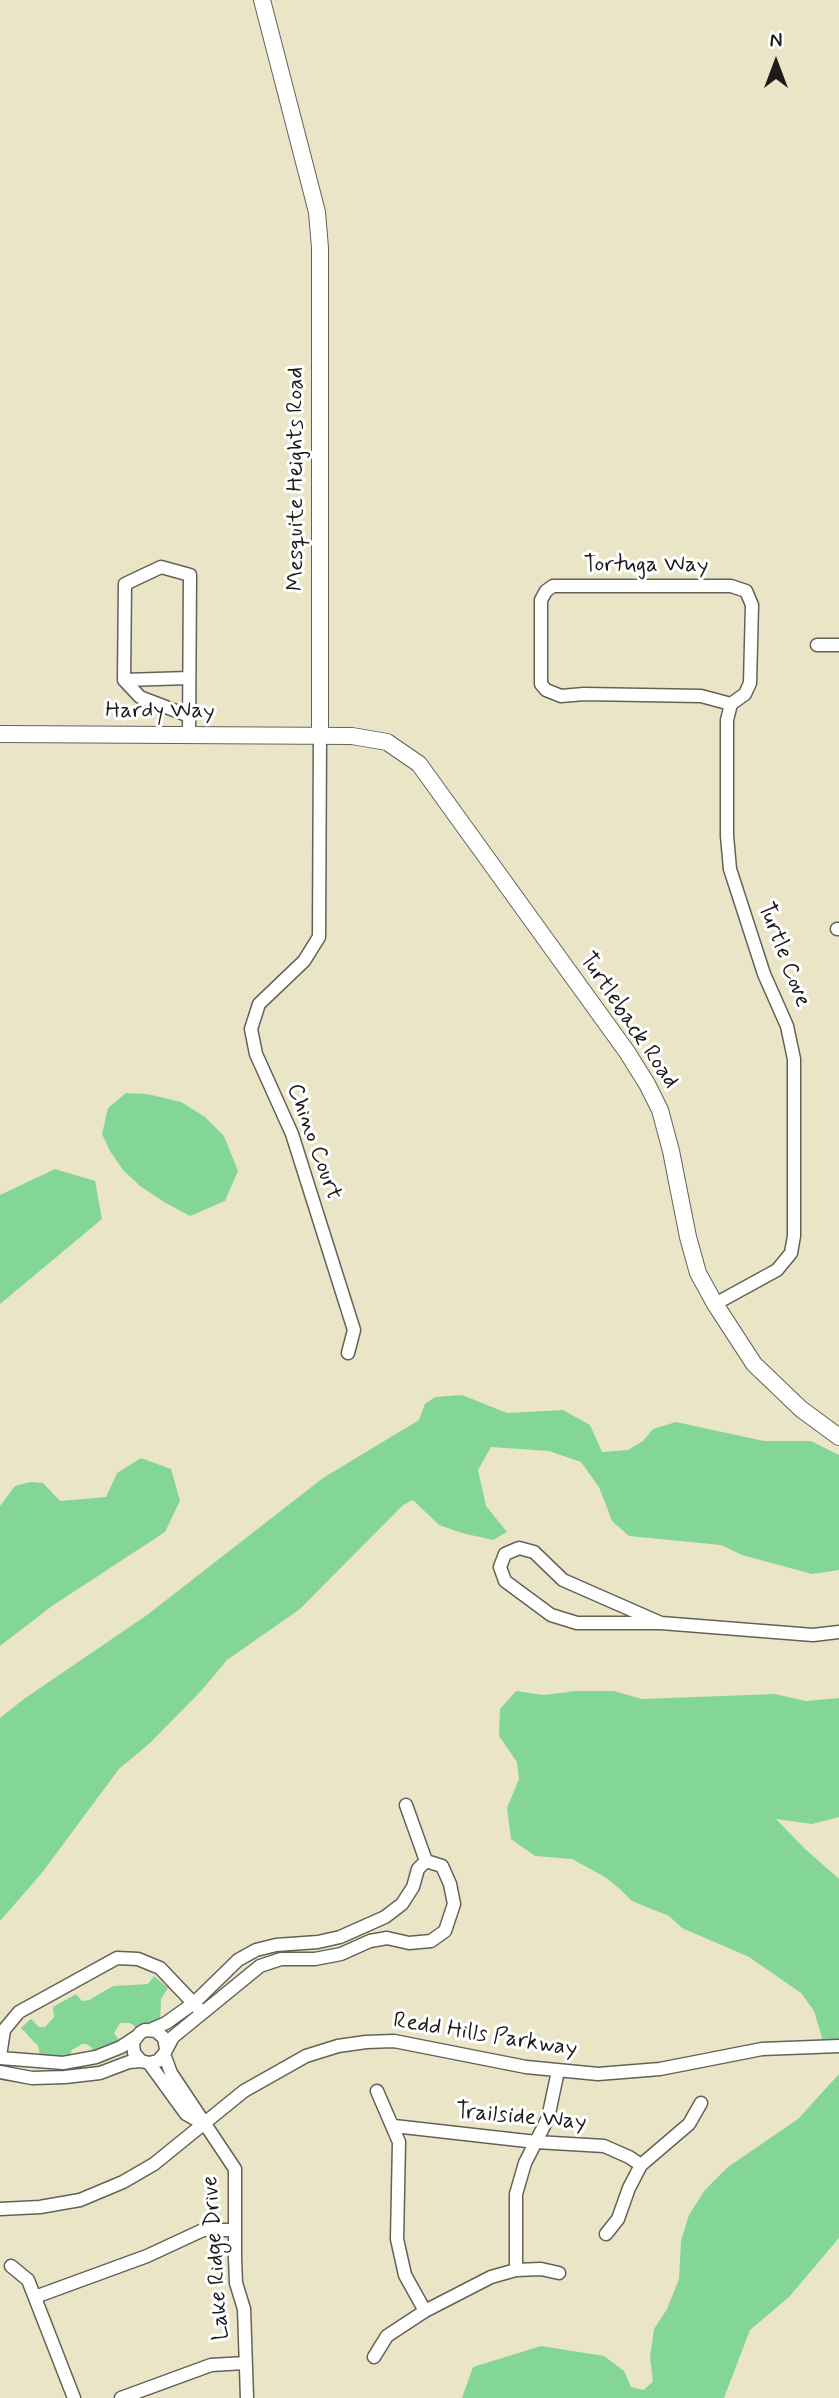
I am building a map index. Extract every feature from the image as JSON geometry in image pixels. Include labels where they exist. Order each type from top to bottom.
[{"type":"main road","name":"Mesquite Heights Road","points":[[262,0],[317,212],[320,248],[320,736]]},
{"type":"main road","name":"Hardy Way","points":[[0,734],[320,736]]},
{"type":"main road","name":"Turtleback Road","points":[[320,736],[352,736],[387,742],[419,764],[648,1084],[660,1110],[671,1151],[698,1273],[715,1304],[754,1364],[801,1409],[839,1437]]},
{"type":"street","points":[[189,716],[140,697],[124,680],[125,584],[160,567],[190,575],[189,735]]},
{"type":"street","name":"Tortuga Way","points":[[731,704],[701,696],[561,696],[546,690],[541,684],[541,600],[553,586],[731,586],[746,591]]},
{"type":"street","name":"Turtle Cove","points":[[715,1304],[777,1269],[791,1253],[794,1236],[794,1059],[787,1026],[764,974],[730,869],[727,836],[727,733],[731,704],[745,694],[750,683],[752,605],[746,591]]},
{"type":"street","points":[[817,645],[839,645]]},
{"type":"street","points":[[124,680],[189,678]]},
{"type":"street","name":"Mesquite Heights Road","points":[[304,961],[319,937],[320,736]]},
{"type":"street","name":"Chino Court","points":[[304,961],[259,1004],[251,1029],[256,1054],[292,1134],[354,1330],[348,1353]]},
{"type":"street","points":[[661,1623],[563,1580],[534,1552],[519,1548],[505,1554],[500,1567],[505,1581],[551,1615],[577,1623],[661,1623],[813,1635],[839,1632]]},
{"type":"street","points":[[406,1805],[426,1861]]},
{"type":"street","points":[[150,2030],[166,2023],[194,2003],[238,1960],[256,1950],[340,1937],[385,1917],[402,1904],[413,1887],[418,1869],[426,1861]]},
{"type":"street","points":[[0,2072],[33,2078],[65,2077],[100,2073],[129,2062],[158,2061],[173,2037],[260,1966],[281,1959],[315,1959],[341,1954],[370,1941],[387,1938],[409,1943],[431,1941],[444,1930],[454,1904],[450,1884],[442,1866],[426,1861]]},
{"type":"street","points":[[203,2014],[160,1968],[138,1959],[117,1958],[19,2012],[4,2030],[0,2057],[63,2063],[96,2057],[121,2047],[145,2030],[156,2031],[164,2038],[171,2073],[204,2124]]},
{"type":"street","points":[[136,2037],[133,2042],[134,2053],[145,2062],[186,2114],[204,2124]]},
{"type":"street","name":"Redd Hills Parkway","points":[[0,2209],[40,2207],[80,2200],[123,2182],[154,2164],[244,2091],[274,2072],[306,2056],[338,2046],[394,2041],[526,2067],[598,2074],[660,2069],[762,2049],[839,2046]]},
{"type":"street","points":[[516,2270],[516,2194],[525,2163],[548,2118],[558,2071]]},
{"type":"street","points":[[377,2091],[399,2142],[397,2239],[405,2275],[425,2311]]},
{"type":"street","points":[[606,2234],[618,2219],[641,2165],[690,2124],[701,2103]]},
{"type":"street","name":"Lake Ridge Drive","points":[[204,2124],[234,2169],[236,2283],[244,2309],[247,2398]]},
{"type":"street","name":"Trailside Way","points":[[394,2126],[536,2142],[604,2146],[641,2165]]},
{"type":"street","points":[[35,2297],[147,2256],[202,2230],[235,2230]]},
{"type":"street","points":[[11,2266],[28,2280],[74,2398]]},
{"type":"street","points":[[374,2357],[387,2336],[425,2311],[491,2277],[516,2270],[541,2269],[559,2273]]},
{"type":"street","points":[[121,2398],[211,2365],[245,2363]]},
{"type":"green space","points":[[126,1093],[147,1094],[181,1102],[205,1117],[224,1136],[238,1171],[225,1201],[190,1216],[140,1186],[123,1170],[102,1134],[108,1108]]},
{"type":"green space","points":[[55,1169],[95,1181],[102,1219],[0,1304],[0,1195]]},
{"type":"green space","points":[[462,1395],[507,1413],[563,1410],[590,1425],[602,1452],[628,1450],[643,1441],[653,1429],[676,1422],[764,1441],[811,1441],[839,1455],[839,1570],[812,1574],[742,1555],[721,1545],[629,1536],[612,1521],[599,1487],[581,1462],[549,1451],[491,1447],[478,1470],[486,1506],[507,1532],[493,1540],[462,1533],[439,1525],[413,1500],[403,1505],[300,1609],[227,1660],[150,1743],[119,1769],[41,1874],[0,1921],[0,1718],[147,1615],[323,1478],[419,1420],[425,1404],[435,1397]]},
{"type":"green space","points":[[141,1458],[171,1469],[180,1501],[165,1532],[52,1606],[0,1646],[0,1506],[15,1486],[30,1482],[43,1483],[60,1501],[106,1497],[117,1473]]},
{"type":"green space","points":[[516,1691],[543,1695],[576,1691],[614,1691],[642,1699],[775,1694],[806,1701],[839,1698],[839,1817],[812,1824],[776,1819],[839,1879],[839,2041],[823,2041],[814,2011],[801,1993],[749,1957],[682,1928],[669,1916],[632,1901],[605,1877],[572,1859],[535,1856],[511,1839],[507,1808],[519,1779],[517,1762],[499,1736],[500,1709]]},
{"type":"green space","points":[[154,1976],[168,1988],[161,1999],[160,2024],[136,2027],[130,2023],[120,2023],[114,2033],[120,2041],[95,2055],[91,2047],[82,2044],[72,2050],[69,2059],[41,2060],[38,2046],[21,2028],[31,2019],[39,2027],[45,2027],[54,2017],[53,2007],[76,1994],[82,2001],[89,2000],[113,1986],[148,1984]]},
{"type":"green space","points":[[839,2074],[839,2238],[789,2297],[750,2330],[724,2398],[462,2398],[473,2367],[541,2346],[604,2356],[624,2371],[631,2387],[644,2390],[653,2381],[650,2357],[654,2329],[667,2309],[679,2279],[681,2241],[689,2215],[705,2190],[728,2167],[798,2119]]}]
